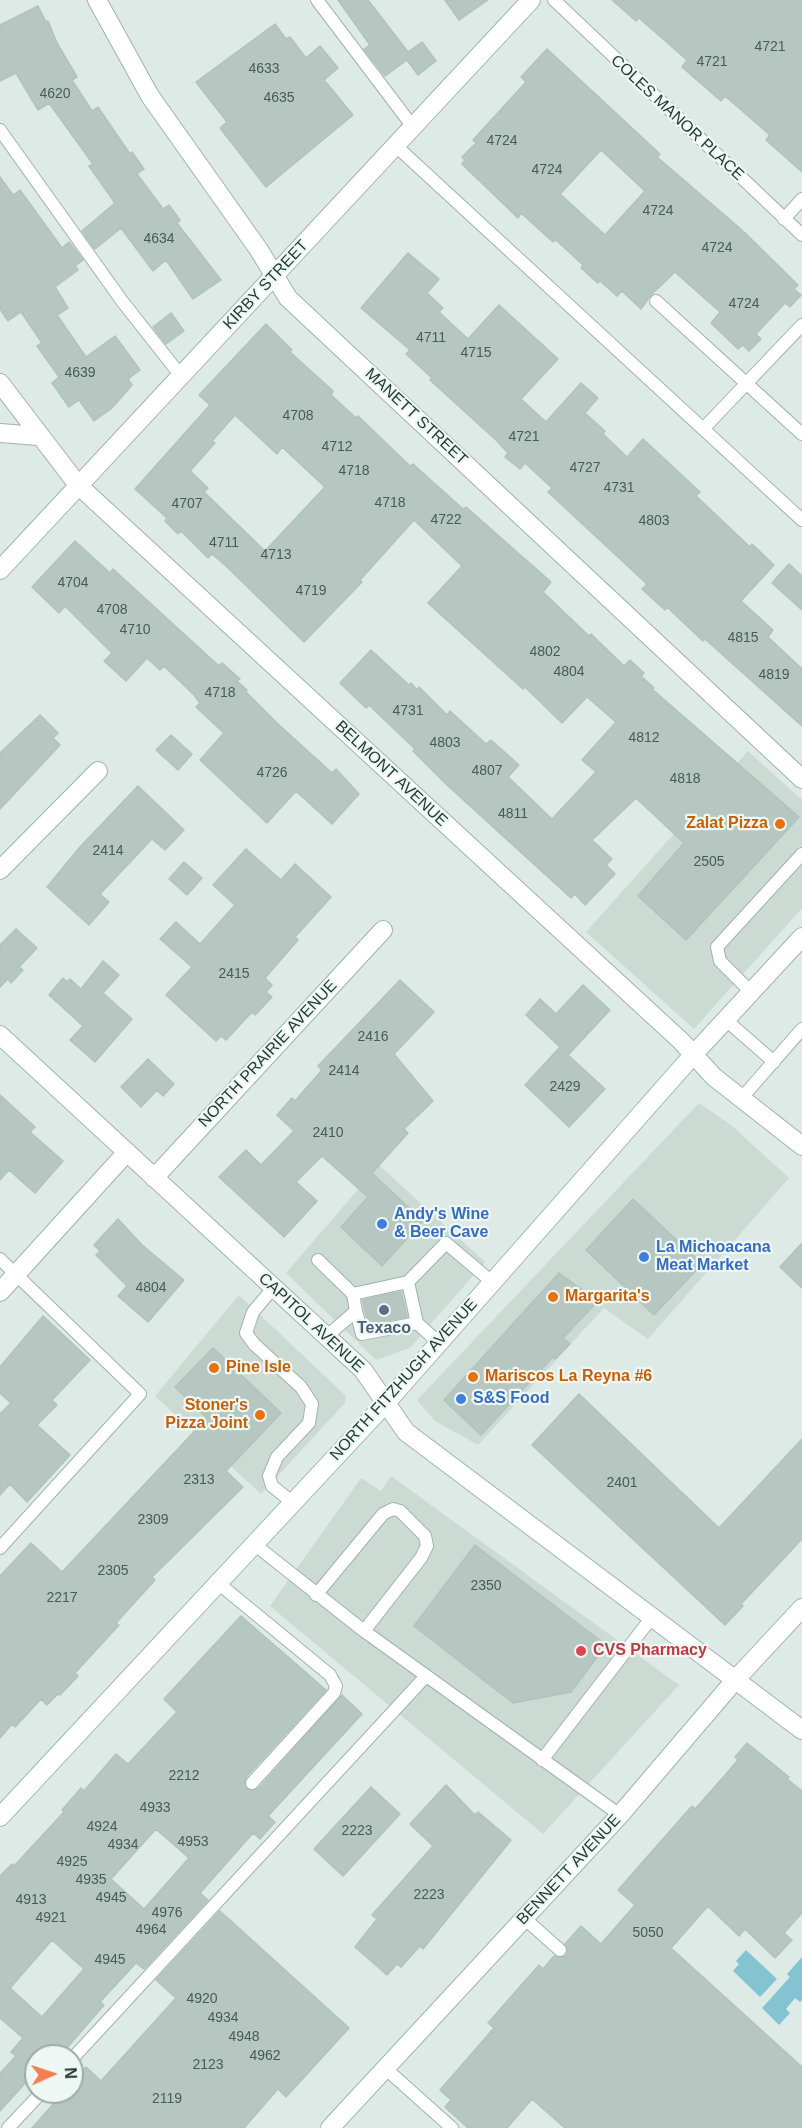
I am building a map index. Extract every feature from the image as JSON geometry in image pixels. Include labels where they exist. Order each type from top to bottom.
[{"type":"street","name":"MANETT STREET","points":[[97,0],[150,96],[259,250],[288,298],[802,778]]},
{"type":"street","name":"KIRBY STREET","points":[[0,570],[531,0]]},
{"type":"street","name":"BELMONT AVENUE","points":[[0,383],[38,436],[78,485],[714,1077],[740,1100],[802,1146]]},
{"type":"street","points":[[0,433],[38,436]]},
{"type":"street","points":[[0,870],[98,771]]},
{"type":"street","name":"NORTH PRAIRIE AVENUE","points":[[154,1178],[383,930]]},
{"type":"street","name":"NORTH FITZHUGH AVENUE","points":[[0,1817],[385,1404],[693,1055],[802,937]]},
{"type":"street","name":"CAPITOL AVENUE","points":[[0,1035],[363,1370],[406,1432],[802,1730]]},
{"type":"street","points":[[0,1292],[127,1152]]},
{"type":"street","name":"BENNETT AVENUE","points":[[330,2128],[620,1815],[736,1679],[802,1608]]},
{"type":"lane","points":[[316,0],[395,107],[413,127]]},
{"type":"lane","name":"COLES MANOR PLACE","points":[[554,0],[802,235]]},
{"type":"lane","points":[[0,130],[115,291],[181,376]]},
{"type":"lane","points":[[396,146],[802,520]]},
{"type":"lane","points":[[784,219],[802,199]]},
{"type":"lane","points":[[656,302],[802,434]]},
{"type":"lane","points":[[704,428],[802,325]]},
{"type":"lane","points":[[751,993],[720,961],[717,947],[802,854]]},
{"type":"lane","points":[[726,1020],[774,1062]]},
{"type":"lane","points":[[740,1100],[802,1029]]},
{"type":"lane","points":[[353,1294],[408,1282],[446,1243],[492,1282]]},
{"type":"lane","points":[[0,1259],[140,1394],[0,1548]]},
{"type":"lane","points":[[318,1260],[353,1294],[362,1334],[417,1323]]},
{"type":"lane","points":[[408,1282],[417,1323],[439,1343]]},
{"type":"lane","points":[[274,1287],[253,1312],[246,1333],[254,1344],[301,1387],[312,1404],[309,1423],[277,1457],[269,1476],[272,1486],[292,1502]]},
{"type":"lane","points":[[327,1336],[356,1311]]},
{"type":"lane","points":[[316,1595],[383,1514],[393,1509],[400,1511],[425,1536],[427,1546],[421,1558],[364,1631]]},
{"type":"lane","points":[[254,1544],[364,1631],[620,1815]]},
{"type":"lane","points":[[218,1583],[330,1675],[336,1686],[334,1693],[252,1783]]},
{"type":"lane","points":[[542,1760],[652,1617]]},
{"type":"lane","points":[[84,2046],[426,1676]]},
{"type":"lane","points":[[525,1918],[560,1950]]},
{"type":"lane","points":[[385,2068],[452,2128]]},
{"type":"lane","points":[[9,2128],[31,2104]]},
{"type":"shaded area","points":[[748,751],[802,800],[802,908],[694,1029],[586,932]]},
{"type":"shaded area","points":[[699,1103],[731,1125],[789,1178],[648,1339],[604,1308],[478,1445],[435,1421],[417,1400]]},
{"type":"shaded area","points":[[379,1165],[485,1262],[410,1348],[376,1360],[286,1273]]},
{"type":"shaded area","points":[[239,1295],[346,1396],[345,1403],[261,1494],[155,1396]]},
{"type":"shaded area","points":[[391,1476],[679,1685],[543,1834],[270,1606],[361,1478],[381,1491]]},
{"type":"water","points":[[746,1950],[777,1979],[760,1997],[733,1971],[739,1964],[736,1961]]},
{"type":"water","points":[[802,1957],[802,2000],[800,2002],[795,1998],[786,2009],[790,2013],[779,2025],[762,2008],[790,1977],[787,1974]]},
{"type":"building","points":[[338,0],[368,0],[408,52],[422,42],[436,61],[418,75],[407,60],[385,76],[364,49],[370,45]]},
{"type":"building","points":[[445,0],[488,0],[459,20]]},
{"type":"building","points":[[612,0],[802,0],[802,172],[766,140],[770,135],[725,96],[721,101],[682,67],[687,60],[639,18],[636,21]]},
{"type":"building","points":[[38,6],[77,77],[72,80],[92,111],[98,107],[130,154],[132,152],[144,169],[137,174],[163,209],[169,205],[180,220],[177,223],[221,280],[193,299],[166,260],[153,271],[121,228],[95,249],[82,231],[115,203],[89,166],[93,164],[49,103],[38,110],[16,73],[0,81],[0,25]]},
{"type":"building","points":[[275,24],[286,39],[290,37],[306,58],[320,46],[338,68],[324,80],[353,115],[266,187],[220,128],[227,122],[196,82]]},
{"type":"building","points":[[547,49],[660,154],[657,157],[743,231],[798,285],[794,289],[801,295],[790,307],[785,303],[756,334],[761,339],[749,351],[743,345],[738,349],[711,323],[720,312],[675,272],[650,296],[641,309],[622,291],[617,296],[581,268],[583,265],[556,240],[553,242],[521,213],[518,218],[462,164],[465,160],[462,157],[476,143],[473,140],[526,82],[521,77]],"holes":[[[601,150],[645,191],[605,235],[560,194]]]},
{"type":"building","points":[[0,177],[13,195],[20,190],[62,248],[69,242],[83,260],[75,266],[78,270],[55,287],[68,308],[57,315],[86,357],[115,336],[140,370],[128,379],[132,385],[112,408],[94,421],[79,400],[69,407],[52,383],[59,377],[37,346],[42,343],[21,312],[8,321],[0,309]]},
{"type":"building","points":[[408,253],[439,279],[427,293],[443,308],[439,312],[468,339],[499,305],[558,359],[521,399],[546,422],[581,383],[598,398],[585,413],[605,431],[603,434],[627,457],[643,439],[700,492],[696,496],[750,547],[752,544],[774,565],[741,601],[773,630],[768,637],[802,669],[802,726],[705,639],[703,641],[667,607],[665,610],[642,589],[647,584],[548,492],[552,488],[525,463],[520,469],[505,457],[508,453],[497,441],[430,380],[432,378],[406,354],[410,350],[361,308]]},
{"type":"building","points":[[171,313],[184,331],[166,344],[153,327]]},
{"type":"building","points":[[266,324],[292,350],[290,352],[333,391],[331,395],[356,418],[358,416],[410,466],[413,464],[463,509],[466,507],[551,582],[543,592],[589,636],[591,634],[624,666],[630,660],[644,673],[641,676],[654,688],[652,689],[799,817],[686,940],[638,896],[684,843],[636,798],[592,840],[612,859],[606,865],[615,874],[585,905],[575,894],[571,898],[446,784],[413,751],[415,749],[369,705],[366,708],[340,683],[371,650],[409,685],[411,683],[417,690],[419,687],[447,715],[450,711],[486,744],[491,740],[519,765],[508,777],[552,819],[596,772],[582,760],[616,722],[587,697],[562,723],[525,687],[523,689],[428,603],[462,566],[414,520],[360,580],[362,582],[304,642],[212,554],[208,558],[181,531],[178,534],[165,521],[167,518],[135,489],[210,405],[199,395]],"holes":[[[235,415],[277,454],[282,447],[325,487],[265,551],[204,492],[208,488],[190,471],[215,443],[212,441]]]},
{"type":"building","points":[[75,541],[110,573],[113,569],[219,666],[222,663],[240,679],[237,681],[247,690],[246,692],[278,724],[332,773],[336,769],[359,794],[332,824],[296,791],[267,823],[200,760],[224,733],[196,707],[200,703],[193,694],[164,666],[160,670],[147,658],[126,681],[104,661],[112,653],[65,606],[59,613],[32,587]]},
{"type":"building","points":[[789,564],[802,576],[802,610],[772,583]]},
{"type":"building","points":[[40,715],[58,733],[53,738],[60,745],[0,809],[0,753]]},
{"type":"building","points":[[171,735],[192,754],[178,770],[156,750]]},
{"type":"building","points":[[138,786],[184,830],[165,850],[152,839],[100,894],[109,902],[89,925],[47,887],[80,847]]},
{"type":"building","points":[[246,849],[281,880],[295,864],[331,897],[295,937],[298,940],[265,978],[272,985],[266,992],[272,997],[255,1015],[252,1012],[226,1040],[221,1036],[216,1041],[166,995],[192,967],[160,939],[176,922],[200,944],[235,905],[213,885]]},
{"type":"building","points":[[184,862],[202,878],[187,895],[169,879]]},
{"type":"building","points":[[16,929],[37,948],[19,967],[23,970],[11,983],[8,979],[0,987],[0,945]]},
{"type":"building","points":[[103,961],[119,975],[103,993],[132,1019],[95,1062],[70,1040],[83,1026],[49,995],[63,978],[67,982],[70,979],[81,989]]},
{"type":"building","points":[[400,980],[434,1012],[394,1054],[433,1101],[404,1129],[408,1133],[372,1173],[423,1221],[382,1266],[341,1227],[368,1197],[322,1156],[296,1182],[317,1201],[284,1237],[219,1177],[246,1150],[261,1165],[294,1131],[277,1115],[292,1098],[295,1101],[322,1070],[318,1066]]},
{"type":"building","points":[[583,985],[610,1010],[568,1055],[605,1089],[569,1127],[525,1085],[560,1047],[526,1015],[540,999],[556,1014]]},
{"type":"building","points":[[148,1059],[174,1084],[163,1096],[157,1090],[141,1107],[121,1087]]},
{"type":"building","points":[[0,1095],[35,1127],[30,1132],[63,1161],[35,1193],[9,1170],[0,1180]]},
{"type":"building","name":"La Michoacana Meat Market","points":[[633,1199],[702,1264],[654,1315],[586,1250]]},
{"type":"building","points":[[118,1219],[142,1245],[184,1280],[148,1322],[118,1296],[127,1286],[96,1255],[100,1251],[94,1245]]},
{"type":"building","points":[[802,1243],[802,1288],[780,1267]]},
{"type":"building","points":[[559,1273],[598,1301],[563,1338],[570,1344],[555,1359],[553,1357],[481,1435],[444,1400]]},
{"type":"building","name":"Texaco","points":[[401,1292],[407,1317],[368,1324],[363,1300]]},
{"type":"building","points":[[43,1316],[90,1360],[52,1400],[57,1405],[37,1425],[70,1455],[27,1502],[10,1484],[0,1495],[0,1414],[11,1403],[0,1393],[0,1367]]},
{"type":"building","points":[[213,1348],[281,1413],[226,1471],[243,1487],[152,1577],[155,1580],[116,1623],[119,1625],[75,1673],[78,1676],[60,1695],[58,1694],[47,1705],[41,1699],[15,1727],[12,1724],[0,1738],[0,1576],[31,1543],[62,1572],[207,1418],[175,1387]]},
{"type":"building","points":[[579,1394],[719,1528],[802,1439],[802,1539],[741,1604],[743,1606],[725,1625],[532,1445]]},
{"type":"building","name":"CVS Pharmacy","points":[[475,1545],[606,1645],[571,1692],[513,1703],[414,1626]]},
{"type":"building","points":[[241,1616],[326,1690],[246,1777],[244,1785],[247,1789],[258,1789],[342,1695],[362,1714],[268,1816],[275,1822],[260,1839],[253,1833],[200,1893],[208,1900],[144,1969],[136,1963],[100,2002],[104,2005],[70,2044],[24,2044],[24,2084],[0,2111],[0,2073],[16,2056],[11,2052],[23,2038],[0,2018],[0,1876],[12,1864],[14,1866],[64,1812],[62,1810],[81,1788],[84,1791],[116,1754],[128,1764],[177,1712],[164,1699]],"holes":[[[156,1829],[189,1858],[144,1909],[111,1879]],[[52,1940],[84,1969],[42,2017],[10,1988]]]},
{"type":"building","points":[[747,1743],[789,1777],[787,1779],[802,1791],[802,1913],[784,1933],[792,1940],[775,1958],[745,1929],[739,1936],[708,1906],[671,1948],[802,2067],[802,2128],[565,2128],[532,2099],[507,2128],[468,2128],[445,2107],[451,2100],[440,2090],[494,2028],[488,2023],[539,1965],[543,1969],[554,1956],[559,1958],[566,1956],[568,1951],[565,1944],[581,1926],[601,1944],[635,1905],[618,1890],[692,1806],[695,1809],[727,1773],[738,1760],[735,1757]]},
{"type":"building","points":[[446,1785],[475,1815],[478,1812],[511,1840],[423,1949],[420,1946],[401,1967],[397,1964],[387,1975],[355,1947],[377,1919],[372,1915],[433,1846],[410,1824]]},
{"type":"building","points":[[371,1787],[400,1814],[343,1876],[314,1849]]},
{"type":"building","points":[[220,1911],[349,2028],[286,2097],[278,2089],[244,2128],[32,2128],[53,2104],[84,2104],[84,2069],[86,2067],[101,2081],[176,1998],[156,1980]]},
{"type":"place","name":"Zalat Pizza","points":[[780,824]]},
{"type":"place","name":"Andy's Wine & Beer Cave","points":[[382,1224]]},
{"type":"place","name":"La Michoacana Meat Market","points":[[644,1257]]},
{"type":"place","name":"Margarita's","points":[[553,1297]]},
{"type":"place","name":"Texaco","points":[[384,1310]]},
{"type":"place","name":"Pine Isle","points":[[214,1368]]},
{"type":"place","name":"Mariscos La Reyna #6","points":[[473,1377]]},
{"type":"place","name":"S&S Food","points":[[461,1399]]},
{"type":"place","name":"Stoner's Pizza Joint","points":[[260,1415]]},
{"type":"place","name":"CVS Pharmacy","points":[[581,1651]]}]
